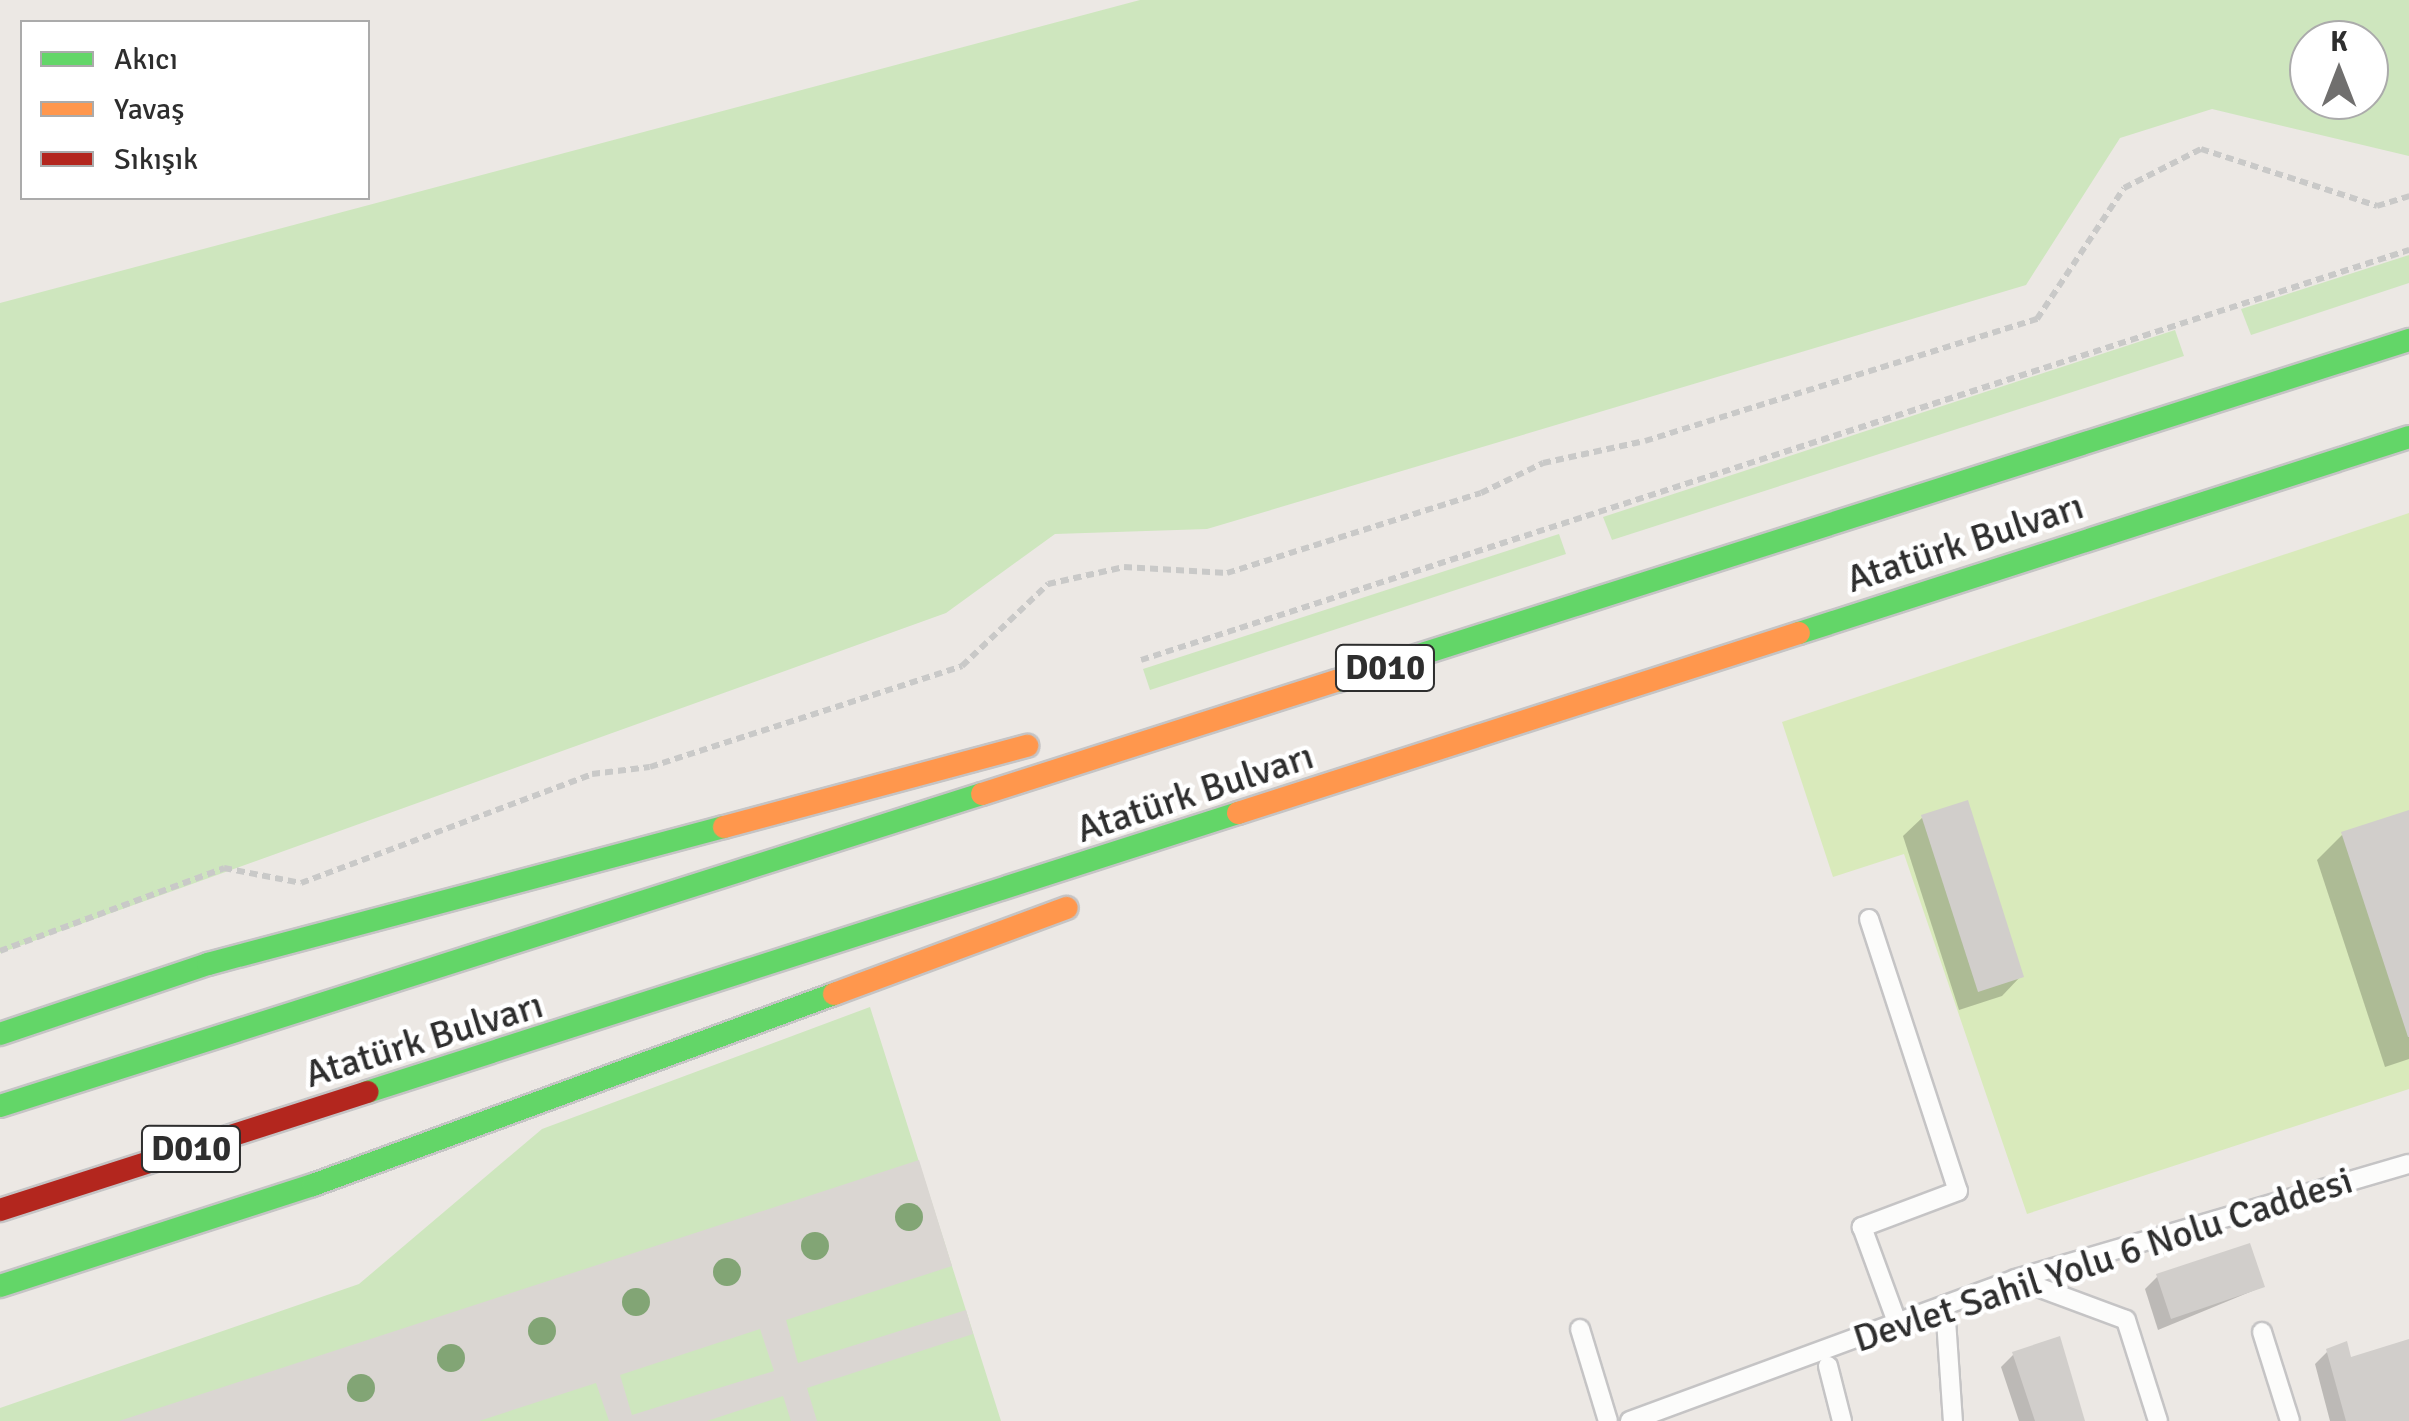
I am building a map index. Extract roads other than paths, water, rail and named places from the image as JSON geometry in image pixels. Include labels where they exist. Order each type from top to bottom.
[{"type":"highway","name":"Atatürk Bulvarı","points":[[0,1106],[2409,340]]},
{"type":"highway","name":"Atatürk Bulvarı","points":[[0,1210],[2409,436]]},
{"type":"highway","points":[[1136,716],[1602,599]]},
{"type":"highway","points":[[1249,838],[1633,688]]},
{"type":"highway","points":[[0,1034],[208,964],[1060,737]]},
{"type":"highway","points":[[0,1286],[312,1185],[1085,902]]},
{"type":"lane","points":[[1869,919],[1958,1191],[1862,1227],[1898,1322]]},
{"type":"lane","name":"Devlet Sahil Yolu 6 Nolu Caddesi","points":[[1630,1421],[2015,1279],[2409,1164]]},
{"type":"lane","points":[[2015,1279],[2126,1320],[2158,1421]]},
{"type":"lane","points":[[1946,1305],[1953,1421]]},
{"type":"lane","points":[[1580,1329],[1608,1421]]},
{"type":"lane","points":[[2262,1332],[2290,1421]]},
{"type":"lane","points":[[1828,1366],[1842,1421]]}]
